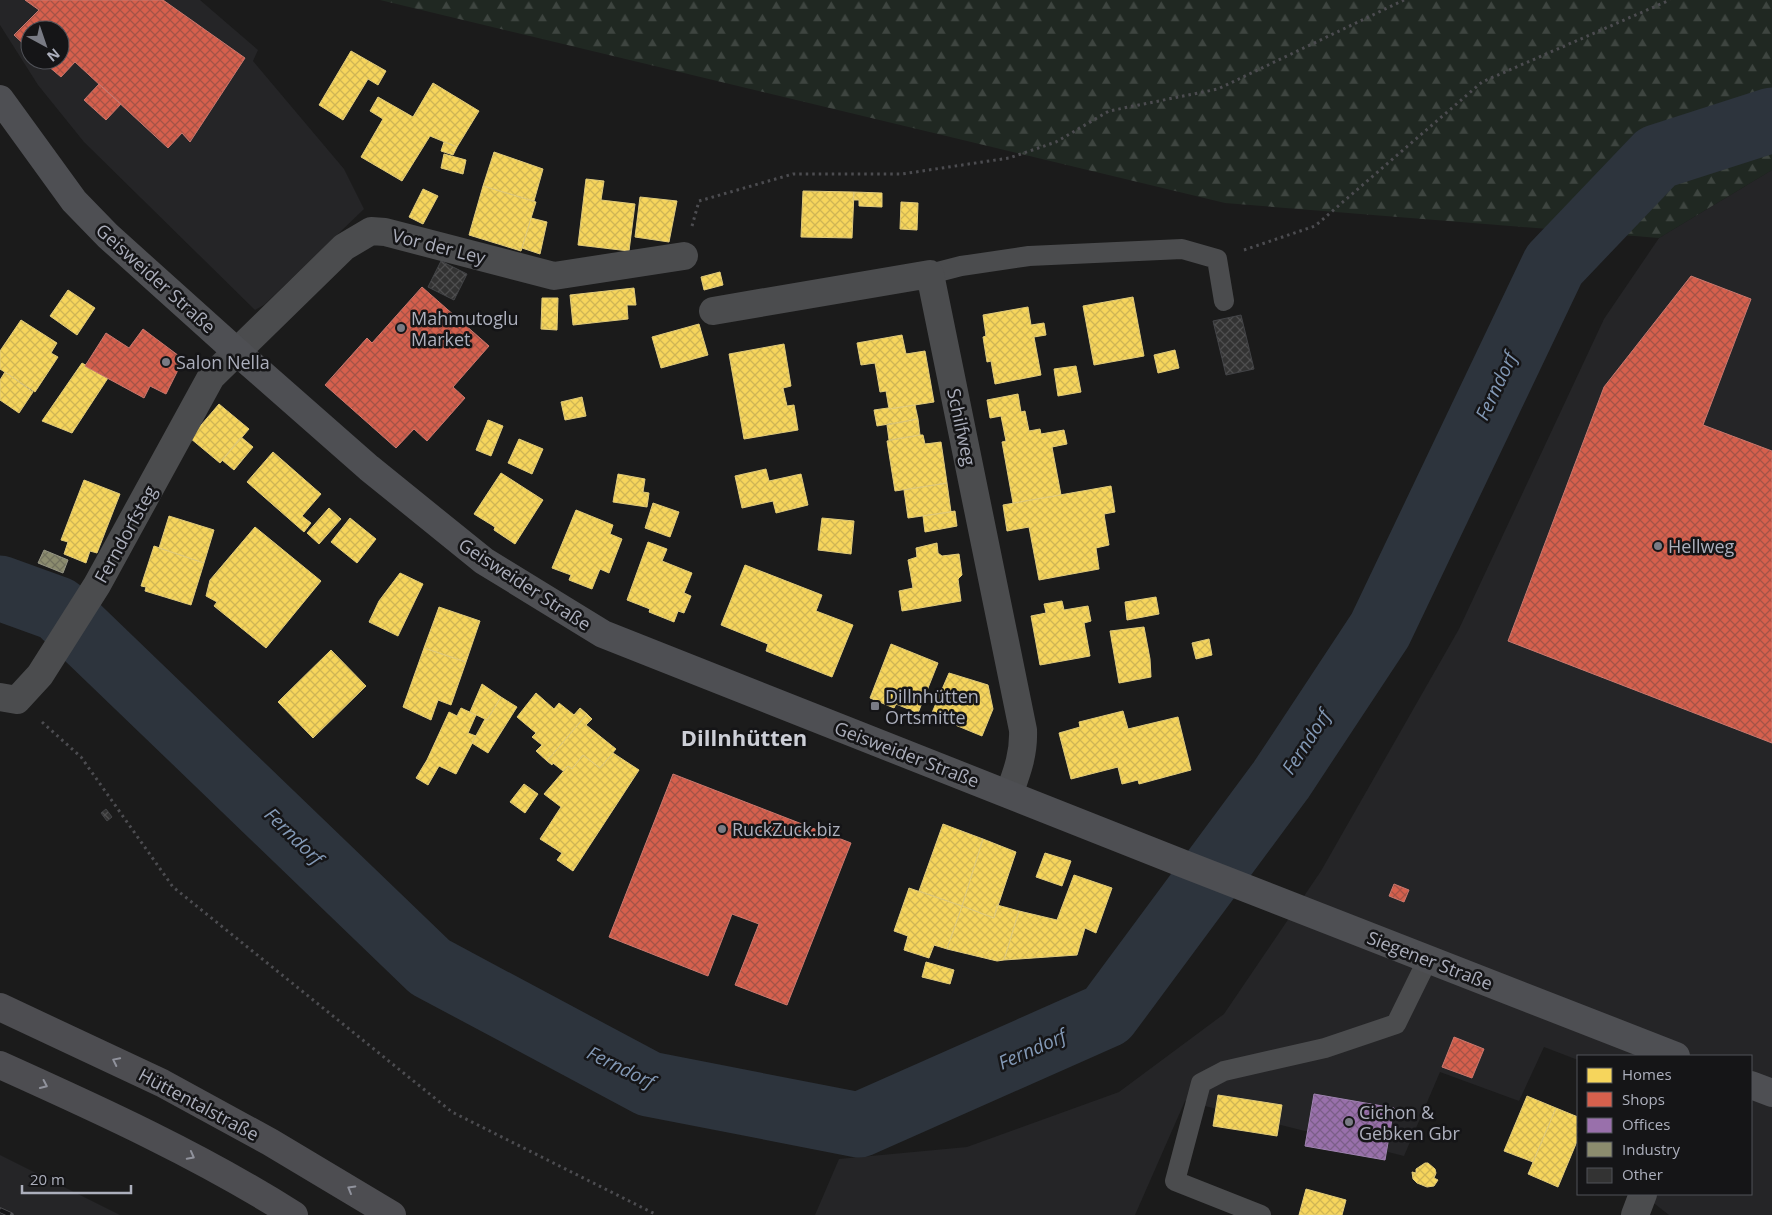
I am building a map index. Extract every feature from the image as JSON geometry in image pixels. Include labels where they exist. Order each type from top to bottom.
[{"type":"highway","name":"Hüttentalstraße","points":[[0,1007],[162,1083],[270,1142],[392,1215]]},
{"type":"highway","points":[[0,1065],[137,1128],[248,1186],[294,1215]]},
{"type":"main road","name":"Geisweider Straße","points":[[0,99],[74,201],[108,236],[369,468],[484,561],[603,634],[1184,864]]},
{"type":"main road","name":"Siegener Straße","points":[[1184,864],[1673,1055]]},
{"type":"main road","points":[[1752,1084],[1772,1093]]},
{"type":"street","name":"Vor der Ley","points":[[237,352],[344,247],[371,232],[385,232],[554,276],[684,256]]},
{"type":"street","points":[[713,311],[930,274]]},
{"type":"street","name":"Schilfweg","points":[[930,274],[1023,730],[1024,748],[1009,794]]},
{"type":"street","name":"Ferndorfsteg","points":[[9,698],[40,675],[97,585],[211,378],[237,352]]},
{"type":"street","points":[[1635,1215],[1643,1195]]},
{"type":"lane","points":[[930,274],[960,266],[1029,256],[1182,249],[1217,259],[1224,301]]},
{"type":"lane","points":[[1261,1215],[1175,1181],[1201,1083],[1224,1071],[1325,1048],[1396,1024],[1428,959]]},
{"type":"path","points":[[684,256],[699,201],[793,174],[902,174],[1009,158],[1056,142],[1109,111],[1218,89],[1404,0]]},
{"type":"path","points":[[1217,259],[1315,226],[1482,82],[1670,0]]},
{"type":"path","points":[[9,698],[80,757],[173,887],[452,1112],[657,1215]]},
{"type":"shaded area","points":[[0,0],[200,0],[258,50],[253,61],[344,169],[364,209],[264,305],[255,310],[84,142],[38,85],[28,70],[70,70],[70,20],[20,20],[20,57],[0,25]]},
{"type":"shaded area","points":[[1772,170],[1772,1215],[1669,1215],[1643,1195],[1752,1195],[1752,1055],[1577,1055],[1577,1060],[1544,1047],[1519,1101],[1440,1072],[1404,1156],[1185,1101],[1135,1215],[815,1215],[839,1159],[967,1147],[1119,1092],[1224,1014],[1321,871],[1459,629],[1604,319],[1659,238]]},
{"type":"shaded area","points":[[0,1155],[120,1215],[0,1215]]},
{"type":"green space","points":[[380,0],[1772,0],[1772,170],[1659,238],[1225,203]]},
{"type":"building: Homes","points":[[351,51],[386,71],[378,85],[368,79],[343,120],[319,105]]},
{"type":"building: Homes","points":[[433,83],[479,111],[457,147],[430,136],[402,181],[361,157],[383,119],[370,111],[378,97],[413,117]]},
{"type":"building: Homes","points":[[444,142],[457,147],[453,155],[441,151]]},
{"type":"building: Homes","points":[[494,152],[543,169],[534,201],[483,186]]},
{"type":"building: Homes","points":[[444,154],[466,160],[463,174],[441,168]]},
{"type":"building: Homes","points":[[586,179],[604,181],[601,200],[635,204],[629,251],[578,245]]},
{"type":"building: Homes","points":[[483,186],[536,202],[521,251],[469,235]]},
{"type":"building: Homes","points":[[423,189],[438,196],[423,224],[409,217]]},
{"type":"building: Homes","points":[[803,191],[854,192],[852,238],[801,237]]},
{"type":"building: Homes","points":[[854,192],[882,193],[882,207],[859,206],[859,200],[853,200]]},
{"type":"building: Homes","points":[[640,197],[677,201],[669,242],[635,237]]},
{"type":"building: Homes","points":[[901,202],[918,203],[917,230],[900,229]]},
{"type":"building: Homes","points":[[531,218],[547,222],[540,254],[522,248]]},
{"type":"building: Homes","points":[[720,272],[723,285],[704,290],[701,277]]},
{"type":"building: Homes","points":[[634,288],[636,305],[627,305],[628,319],[573,325],[570,295]]},
{"type":"building: Homes","points":[[68,290],[95,308],[77,335],[50,316]]},
{"type":"building: Homes","points":[[1133,297],[1144,356],[1094,365],[1083,306]]},
{"type":"building: Homes","points":[[542,298],[558,298],[557,330],[541,329]]},
{"type":"building: Homes","points":[[1028,307],[1031,325],[1044,323],[1046,335],[1034,337],[1041,375],[995,384],[991,361],[987,362],[983,337],[986,336],[983,315]]},
{"type":"building: Homes","points":[[21,320],[57,343],[51,353],[58,357],[35,392],[0,369],[0,351]]},
{"type":"building: Homes","points":[[699,324],[708,355],[661,368],[652,337]]},
{"type":"building: Homes","points":[[902,335],[906,354],[925,351],[934,402],[889,409],[886,391],[880,392],[875,363],[861,365],[857,343]]},
{"type":"building: Homes","points":[[784,344],[791,386],[783,388],[787,406],[794,405],[798,430],[744,439],[729,354]]},
{"type":"building: Homes","points":[[1175,350],[1179,368],[1158,373],[1154,355]]},
{"type":"building: Homes","points":[[82,363],[108,378],[72,433],[42,421]]},
{"type":"building: Homes","points":[[1076,366],[1081,392],[1058,396],[1054,369]]},
{"type":"building: Homes","points":[[5,372],[33,392],[19,413],[0,400],[0,380]]},
{"type":"building: Homes","points":[[1018,394],[1021,412],[1025,411],[1029,431],[1040,429],[1041,434],[1064,430],[1067,444],[1052,447],[1061,495],[1013,503],[1002,442],[1006,441],[1001,416],[990,418],[987,400]]},
{"type":"building: Homes","points":[[582,397],[586,416],[565,420],[561,402]]},
{"type":"building: Homes","points":[[219,404],[249,429],[220,463],[190,438]]},
{"type":"building: Homes","points":[[915,405],[918,419],[877,426],[874,410]]},
{"type":"building: Homes","points":[[918,419],[920,435],[889,440],[887,425]]},
{"type":"building: Homes","points":[[488,420],[503,426],[491,456],[476,450]]},
{"type":"building: Homes","points":[[923,435],[925,444],[941,442],[947,483],[895,491],[887,441]]},
{"type":"building: Homes","points":[[241,437],[253,447],[234,470],[222,460]]},
{"type":"building: Homes","points":[[519,439],[543,449],[532,474],[508,463]]},
{"type":"building: Homes","points":[[273,452],[321,494],[302,516],[311,523],[304,532],[247,482]]},
{"type":"building: Homes","points":[[766,469],[769,481],[801,474],[808,505],[776,513],[773,501],[742,508],[735,476]]},
{"type":"building: Homes","points":[[501,473],[543,500],[515,544],[494,530],[495,527],[474,514]]},
{"type":"building: Homes","points":[[618,474],[645,479],[643,492],[649,493],[647,507],[613,502]]},
{"type":"building: Homes","points":[[84,480],[120,494],[97,553],[90,551],[86,563],[64,554],[68,542],[61,540]]},
{"type":"building: Homes","points":[[947,483],[951,512],[908,518],[904,490]]},
{"type":"building: Homes","points":[[1111,486],[1115,512],[1104,514],[1109,545],[1096,548],[1099,569],[1039,580],[1029,527],[1007,531],[1003,505]]},
{"type":"building: Homes","points":[[653,503],[679,512],[670,537],[645,528]]},
{"type":"building: Homes","points":[[329,508],[341,519],[319,544],[307,533]]},
{"type":"building: Homes","points":[[576,510],[613,525],[610,534],[622,539],[609,573],[600,569],[592,589],[569,580],[571,575],[552,568]]},
{"type":"building: Homes","points":[[955,511],[957,526],[925,532],[923,516]]},
{"type":"building: Homes","points":[[169,516],[214,530],[204,563],[159,548]]},
{"type":"building: Homes","points":[[350,518],[376,539],[357,563],[331,542]]},
{"type":"building: Homes","points":[[822,518],[854,521],[851,554],[818,550]]},
{"type":"building: Homes","points":[[255,527],[321,581],[266,648],[214,606],[217,602],[206,596],[210,580]]},
{"type":"building: Homes","points":[[648,542],[667,549],[662,561],[692,573],[684,593],[691,596],[684,613],[678,611],[674,622],[649,612],[650,609],[627,600]]},
{"type":"building: Homes","points":[[937,543],[938,553],[942,556],[959,554],[962,575],[958,579],[961,601],[902,611],[899,591],[913,588],[908,560],[917,557],[916,548]]},
{"type":"building: Homes","points":[[154,546],[204,563],[191,605],[145,591],[146,587],[141,586]]},
{"type":"building: Homes","points":[[745,565],[822,595],[816,611],[853,625],[832,677],[766,651],[768,644],[721,625]]},
{"type":"building: Homes","points":[[400,573],[423,584],[398,636],[369,622],[379,601]]},
{"type":"building: Homes","points":[[1156,597],[1159,614],[1127,620],[1125,602]]},
{"type":"building: Homes","points":[[1062,601],[1064,610],[1088,606],[1091,621],[1084,623],[1090,656],[1040,665],[1031,616],[1046,613],[1044,604]]},
{"type":"building: Homes","points":[[439,607],[480,621],[466,662],[424,648]]},
{"type":"building: Homes","points":[[1144,627],[1150,659],[1151,677],[1119,683],[1110,631]]},
{"type":"building: Homes","points":[[1209,639],[1212,655],[1196,659],[1192,643]]},
{"type":"building: Homes","points":[[891,644],[938,663],[918,713],[896,704],[894,708],[870,698]]},
{"type":"building: Homes","points":[[424,648],[466,662],[451,705],[438,700],[431,720],[403,707]]},
{"type":"building: Homes","points":[[331,650],[366,686],[313,738],[278,702]]},
{"type":"building: Homes","points":[[949,673],[988,685],[993,709],[982,736],[931,715]]},
{"type":"building: Homes","points":[[482,684],[501,697],[487,720],[470,712]]},
{"type":"building: Homes","points":[[536,693],[554,709],[559,703],[574,715],[580,708],[587,714],[547,761],[536,751],[542,745],[532,737],[536,733],[517,717]]},
{"type":"building: Homes","points":[[501,697],[517,707],[488,753],[472,743],[485,719],[487,720]]},
{"type":"building: Homes","points":[[461,708],[476,715],[468,733],[476,736],[456,774],[439,766],[428,785],[416,778],[427,760],[449,712],[457,716]]},
{"type":"building: Homes","points":[[1123,711],[1128,729],[1178,717],[1191,770],[1139,784],[1138,780],[1122,784],[1118,767],[1071,779],[1059,733],[1080,727],[1079,722]]},
{"type":"building: Homes","points":[[587,714],[592,719],[586,725],[616,749],[600,768],[583,755],[572,769],[568,766],[563,771],[553,763],[552,765],[547,761]]},
{"type":"building: Homes","points":[[613,753],[639,770],[573,871],[557,860],[562,853],[540,839],[561,807],[544,794],[568,766],[572,769],[583,755],[600,768]]},
{"type":"building: Homes","points":[[524,784],[538,794],[525,813],[510,802]]},
{"type":"building: Homes","points":[[943,824],[983,839],[962,906],[919,891]]},
{"type":"building: Homes","points":[[983,839],[1016,852],[994,918],[962,906]]},
{"type":"building: Homes","points":[[1045,853],[1071,861],[1062,886],[1036,877]]},
{"type":"building: Homes","points":[[1074,875],[1112,888],[1096,933],[1085,928],[1077,955],[1004,960],[1019,911],[1057,920]]},
{"type":"building: Homes","points":[[909,888],[962,906],[947,949],[934,945],[929,958],[904,950],[908,936],[894,931]]},
{"type":"building: Homes","points":[[997,905],[1019,911],[1004,960],[997,961],[947,949],[962,906],[994,918]]},
{"type":"building: Homes","points":[[926,962],[954,970],[950,984],[922,977]]},
{"type":"building: Homes","points":[[1218,1095],[1282,1105],[1277,1136],[1213,1126]]},
{"type":"building: Homes","points":[[1527,1096],[1556,1108],[1533,1162],[1504,1151]]},
{"type":"building: Homes","points":[[1556,1108],[1577,1117],[1577,1141],[1558,1187],[1528,1174]]},
{"type":"building: Homes","points":[[1428,1163],[1435,1169],[1434,1178],[1438,1180],[1434,1186],[1427,1187],[1413,1179],[1412,1172],[1416,1173],[1416,1169]]},
{"type":"building: Homes","points":[[1306,1189],[1346,1200],[1342,1215],[1299,1215]]},
{"type":"building: Shops","points":[[25,0],[163,0],[245,58],[190,142],[182,133],[168,148],[75,62],[70,67],[70,20],[29,20],[39,10]]},
{"type":"building: Shops","points":[[20,29],[20,41],[14,35]]},
{"type":"building: Shops","points":[[53,70],[68,70],[61,77]]},
{"type":"building: Shops","points":[[99,84],[121,104],[106,120],[84,100]]},
{"type":"building: Shops","name":"Hellweg","points":[[1691,276],[1751,299],[1703,425],[1772,451],[1772,743],[1508,641],[1604,387]]},
{"type":"building: Shops","points":[[422,287],[489,346],[453,387],[465,398],[427,441],[414,429],[396,448],[325,385],[367,338],[372,343]]},
{"type":"building: Shops","points":[[143,329],[179,356],[181,355],[184,363],[181,364],[166,394],[150,386],[144,398],[85,366],[106,333],[129,348]]},
{"type":"building: Shops","points":[[673,774],[851,843],[787,1005],[735,985],[759,924],[732,914],[708,976],[609,937]]},
{"type":"building: Shops","points":[[1394,884],[1409,890],[1404,902],[1389,896]]},
{"type":"building: Shops","points":[[1454,1037],[1484,1049],[1472,1078],[1442,1067]]},
{"type":"building: Offices","points":[[1314,1094],[1394,1108],[1385,1160],[1305,1146]]},
{"type":"building: Industry","points":[[44,550],[68,560],[63,573],[38,563]]},
{"type":"building: Other","points":[[441,261],[467,274],[454,300],[428,287]]},
{"type":"building: Other","points":[[1241,315],[1254,369],[1226,375],[1213,321]]},
{"type":"building: Other","points":[[106,809],[112,817],[107,821],[101,813]]},
{"type":"waterway","name":"Ferndorf","points":[[0,588],[58,609],[430,967],[649,1084],[859,1125],[1107,1015],[1281,780],[1380,630],[1554,265],[1657,157],[1772,120]]},
{"type":"railway","points":[[0,1210],[11,1215]]},
{"type":"place","name":"Mahmutoglu Market","points":[[401,328]]},
{"type":"place","name":"Salon Nella","points":[[166,362]]},
{"type":"place","name":"Hellweg","points":[[1658,546]]},
{"type":"place","name":"Dillnhütten Ortsmitte","points":[[875,706]]},
{"type":"place","name":"RuckZuck.biz","points":[[722,829]]},
{"type":"place","name":"Cichon & Gebken Gbr","points":[[1349,1122]]},
{"type":"district","name":"Dillnhütten","points":[[744,737]]}]
